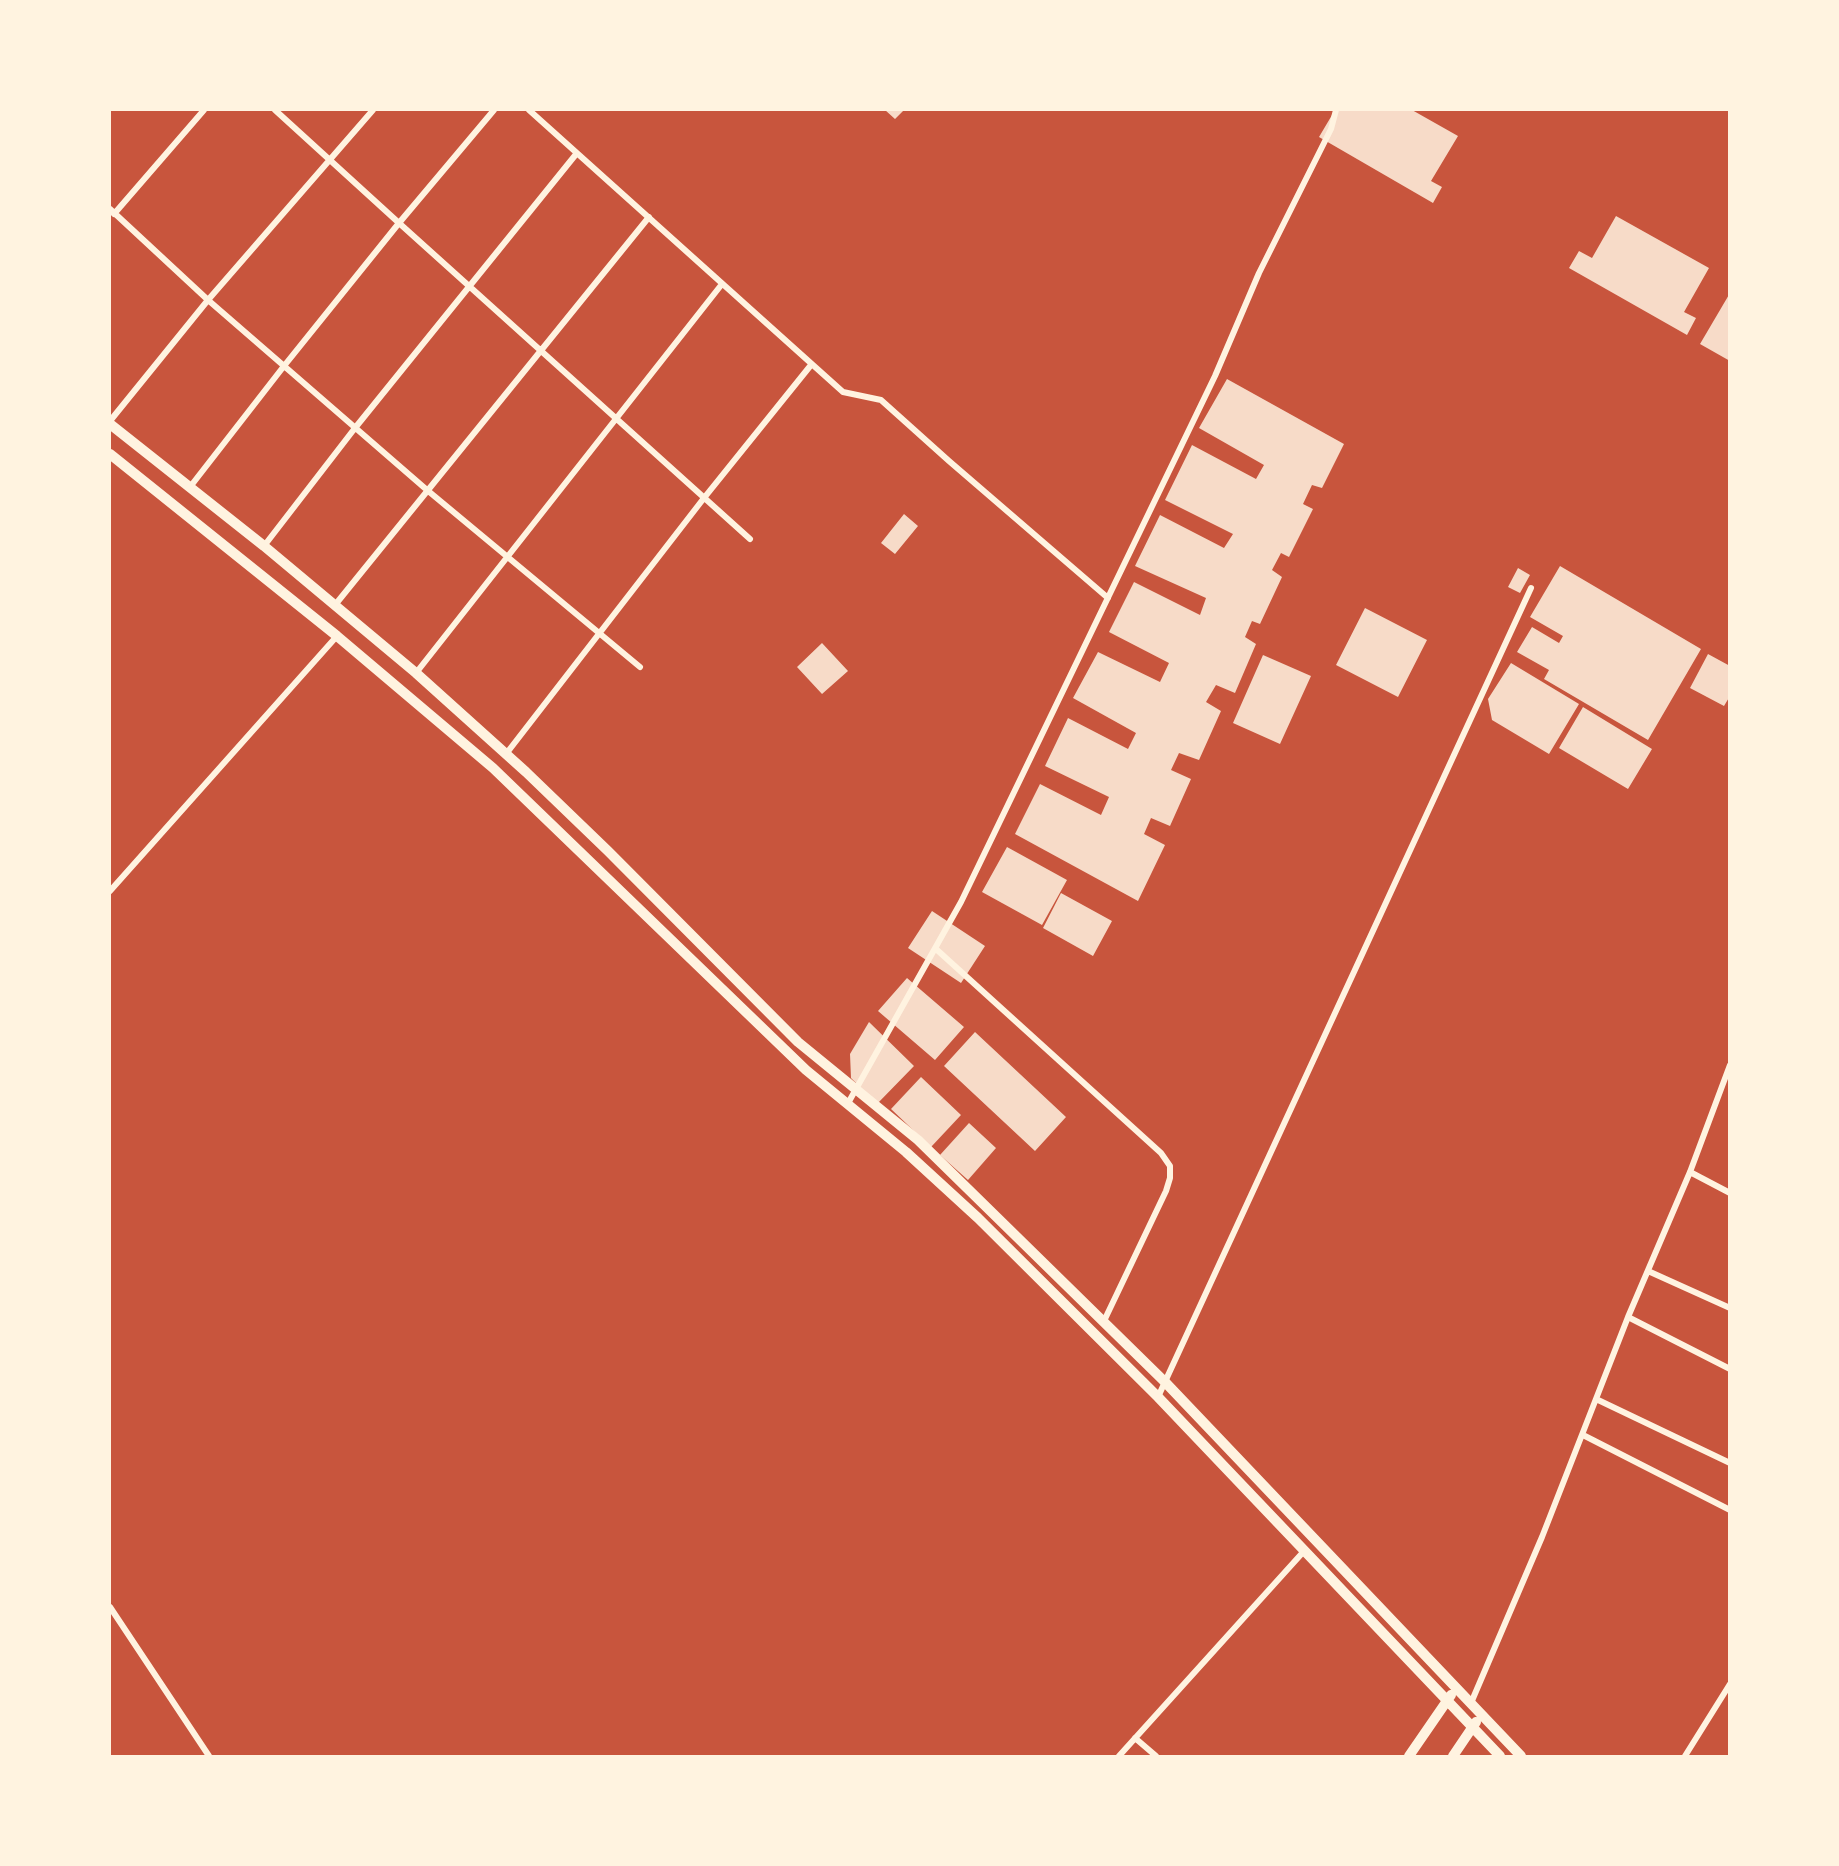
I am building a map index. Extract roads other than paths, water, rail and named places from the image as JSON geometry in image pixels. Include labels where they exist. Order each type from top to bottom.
[{"type":"street","points":[[204,110],[112,212],[208,300],[355,428],[640,667]]},
{"type":"street","points":[[275,110],[750,539]]},
{"type":"street","points":[[373,110],[208,300],[110,422],[416,673],[608,851],[798,1042],[918,1140],[1165,1382],[1521,1756]]},
{"type":"street","points":[[190,487],[399,223],[494,110]]},
{"type":"street","points":[[529,110],[843,392],[874,398],[887,405],[1108,598]]},
{"type":"street","points":[[847,1105],[961,902],[1215,376],[1264,263],[1331,129],[1336,110]]},
{"type":"street","points":[[264,546],[355,428],[577,153]]},
{"type":"street","points":[[335,605],[649,217]]},
{"type":"street","points":[[416,673],[722,284]]},
{"type":"street","points":[[506,754],[704,498],[811,365]]},
{"type":"street","points":[[110,454],[337,636],[513,786],[806,1070],[906,1152],[978,1218],[1158,1397],[1500,1756]]},
{"type":"street","points":[[1158,1397],[1530,588]]},
{"type":"street","points":[[110,891],[337,636]]},
{"type":"street","points":[[936,949],[1161,1153],[1170,1166],[1170,1178],[1166,1191],[1104,1321]]},
{"type":"street","points":[[1471,1703],[1542,1537],[1628,1317],[1690,1172],[1730,1065]]},
{"type":"street","points":[[1690,1172],[1730,1193]]},
{"type":"street","points":[[1648,1271],[1730,1308]]},
{"type":"street","points":[[1628,1317],[1730,1369]]},
{"type":"street","points":[[1596,1399],[1730,1463]]},
{"type":"street","points":[[1583,1435],[1730,1510]]},
{"type":"street","points":[[1119,1756],[1305,1550]]},
{"type":"street","points":[[110,1606],[209,1756]]},
{"type":"street","points":[[1685,1756],[1730,1684]]},
{"type":"street","points":[[1409,1756],[1456,1687]]},
{"type":"street","points":[[1453,1756],[1481,1714]]},
{"type":"street","points":[[1135,1738],[1156,1756]]}]
